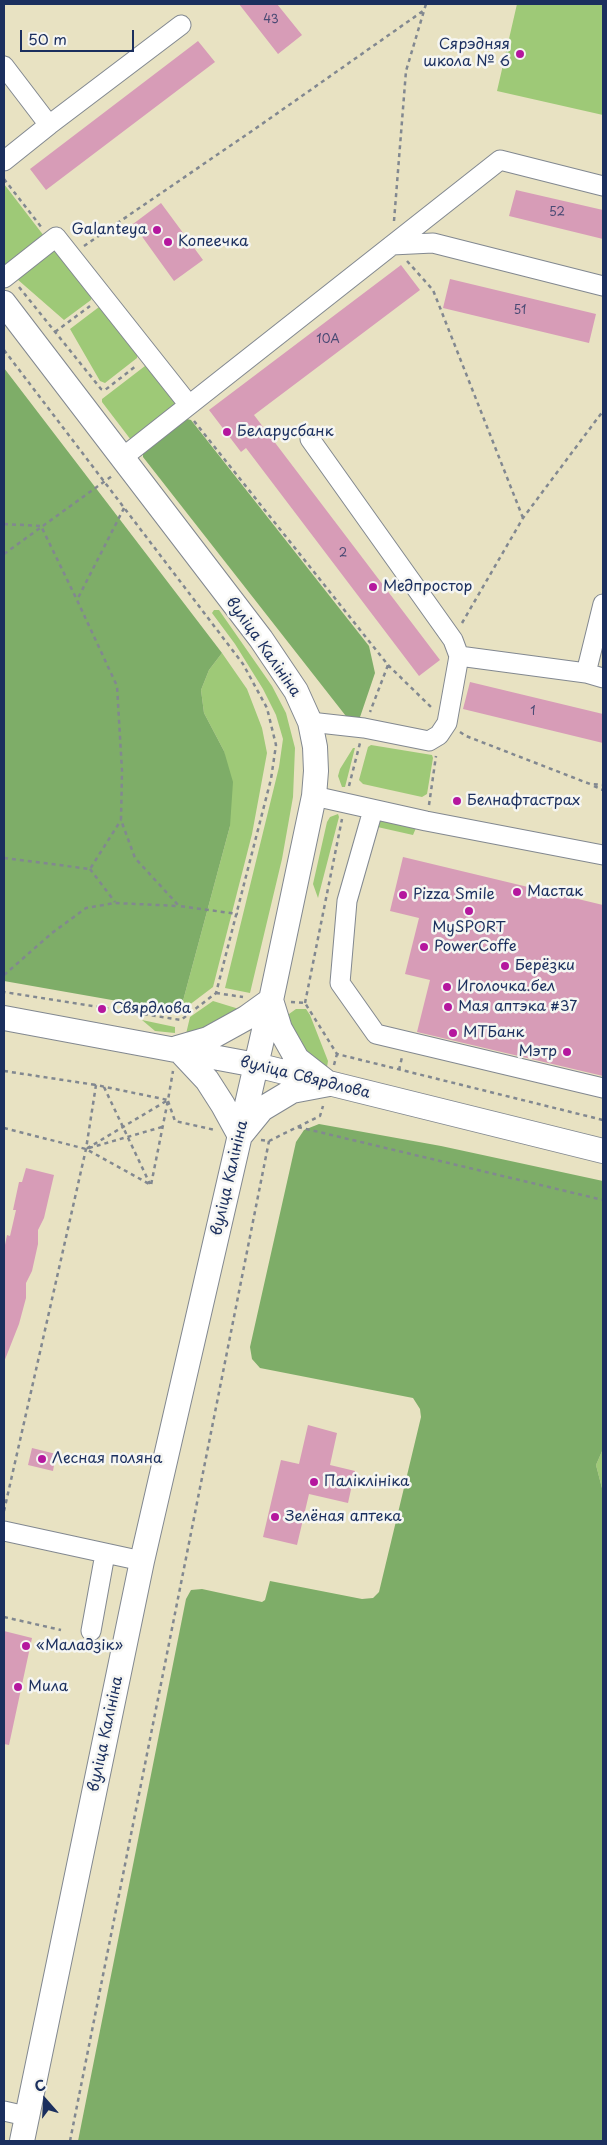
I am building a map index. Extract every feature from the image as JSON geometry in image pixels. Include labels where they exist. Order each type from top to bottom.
[{"type":"main road","name":"вуліца Калініна","points":[[4,303],[118,466],[261,639],[296,691],[310,722],[315,747],[316,771],[314,796],[268,999],[256,1065],[237,1136],[15,2114],[22,2141]]},
{"type":"main road","points":[[268,999],[280,1029],[297,1060],[326,1095],[292,1091],[262,1109],[237,1136],[223,1105],[207,1080],[176,1056],[246,1018],[268,999]]},
{"type":"main road","name":"вуліца Свярдлова","points":[[4,1018],[176,1056],[256,1065],[326,1095],[603,1151]]},
{"type":"lane","points":[[4,161],[181,24]]},
{"type":"lane","points":[[4,66],[49,125]]},
{"type":"lane","points":[[118,466],[187,407],[500,160],[603,186]]},
{"type":"lane","points":[[6,276],[56,237],[187,407]]},
{"type":"lane","points":[[392,245],[433,243],[603,286]]},
{"type":"lane","points":[[310,439],[456,648],[594,675],[603,604]]},
{"type":"lane","points":[[310,722],[364,728],[429,741],[443,729],[456,648]]},
{"type":"lane","points":[[314,796],[426,821],[603,855]]},
{"type":"lane","points":[[373,810],[347,901],[340,983],[376,1034],[603,1088]]},
{"type":"lane","points":[[4,1531],[142,1561]]},
{"type":"lane","points":[[91,1631],[105,1554]]},
{"type":"path","points":[[426,4],[406,71],[392,245],[433,290],[523,518]]},
{"type":"path","points":[[70,255],[262,124],[424,10]]},
{"type":"path","points":[[4,179],[52,240]]},
{"type":"path","points":[[6,276],[55,332],[100,389],[105,390],[139,364]]},
{"type":"path","points":[[55,332],[91,305]]},
{"type":"path","points":[[4,350],[243,664],[266,708],[276,745],[271,779],[238,914],[216,993],[181,1020],[4,992]]},
{"type":"path","points":[[187,407],[388,665],[443,729],[466,736],[603,790]]},
{"type":"path","points":[[456,648],[523,518],[603,411]]},
{"type":"path","points":[[4,554],[104,481],[118,466]]},
{"type":"path","points":[[77,600],[124,508]]},
{"type":"path","points":[[4,524],[41,526]]},
{"type":"path","points":[[41,526],[117,686],[122,770],[121,820],[135,858],[179,906]]},
{"type":"path","points":[[388,665],[364,728],[345,803],[304,1003],[337,1054],[603,1120]]},
{"type":"path","points":[[426,821],[443,729]]},
{"type":"path","points":[[590,784],[603,785]]},
{"type":"path","points":[[90,869],[121,820]]},
{"type":"path","points":[[4,858],[90,869],[115,903]]},
{"type":"path","points":[[4,975],[52,933],[86,908],[115,903],[179,906],[238,914]]},
{"type":"path","points":[[216,993],[304,1003]]},
{"type":"path","points":[[151,1185],[176,1056]]},
{"type":"path","points":[[4,1071],[96,1085],[168,1100]]},
{"type":"path","points":[[4,1511],[86,1149],[96,1085]]},
{"type":"path","points":[[104,1087],[151,1185]]},
{"type":"path","points":[[168,1100],[176,1121],[237,1136],[269,1141],[320,1116],[326,1095]]},
{"type":"path","points":[[86,1149],[168,1100]]},
{"type":"path","points":[[86,1149],[162,1127]]},
{"type":"path","points":[[298,1127],[603,1200]]},
{"type":"path","points":[[4,1128],[86,1149],[151,1185]]},
{"type":"path","points":[[70,2141],[269,1141]]},
{"type":"path","points":[[4,1616],[61,1630]]},
{"type":"green space","points":[[517,4],[603,4],[603,115],[497,91]]},
{"type":"green space","points":[[4,184],[44,236],[4,272]]},
{"type":"green space","points":[[55,249],[92,296],[91,300],[64,320],[17,279]]},
{"type":"green space","points":[[99,307],[102,308],[137,354],[137,358],[105,383],[100,381],[70,329]]},
{"type":"green space","points":[[145,366],[148,366],[176,404],[131,440],[102,402],[102,399]]},
{"type":"green space","points":[[4,368],[222,653],[209,670],[201,690],[204,713],[224,751],[233,782],[230,826],[180,1012],[4,981]]},
{"type":"green space","points":[[187,419],[191,420],[369,646],[375,673],[358,723],[349,720],[143,457],[143,454]]},
{"type":"green space","points":[[214,610],[219,610],[272,686],[286,713],[295,748],[293,797],[282,859],[250,993],[225,988],[279,767],[283,739],[276,715],[263,689],[235,644],[212,613]]},
{"type":"green space","points":[[222,653],[247,689],[262,728],[267,753],[252,834],[213,987],[180,1012],[230,826],[224,751],[204,713],[201,690],[209,670]]},
{"type":"green space","points":[[371,745],[432,755],[427,794],[422,797],[363,784],[359,780],[368,747]]},
{"type":"green space","points":[[353,748],[355,748],[345,787],[342,787],[338,776],[340,769]]},
{"type":"green space","points":[[338,814],[339,817],[318,898],[313,884],[327,822],[330,817]]},
{"type":"green space","points":[[379,820],[416,828],[413,835],[373,826]]},
{"type":"green space","points":[[213,1001],[239,1009],[214,1022],[205,1030],[186,1034],[190,1017]]},
{"type":"green space","points":[[296,1009],[306,1009],[310,1015],[328,1061],[325,1070],[318,1067],[305,1050],[301,1040],[290,1028],[287,1019],[289,1014]]},
{"type":"green space","points":[[142,1020],[175,1027],[175,1033],[155,1031]]},
{"type":"green space","points":[[319,1124],[441,1146],[603,1181],[603,1449],[596,1465],[603,1492],[603,2141],[78,2141],[186,1599],[191,1590],[202,1589],[262,1602],[265,1600],[270,1581],[362,1599],[373,1598],[379,1592],[421,1417],[420,1409],[413,1398],[260,1368],[252,1359],[250,1347],[296,1142],[304,1130]]},
{"type":"green space","points":[[603,1449],[603,1492],[596,1465]]},
{"type":"building","points":[[239,4],[277,4],[302,35],[278,54]]},
{"type":"building","points":[[198,41],[215,62],[46,190],[30,169]]},
{"type":"building","points":[[516,190],[603,210],[603,239],[509,216]]},
{"type":"building","name":"Копеечка","points":[[161,203],[203,260],[174,281],[133,224]]},
{"type":"building","points":[[401,265],[420,290],[254,415],[440,660],[419,676],[246,448],[241,452],[209,410]]},
{"type":"building","points":[[450,279],[596,314],[589,343],[443,308]]},
{"type":"building","points":[[470,682],[603,714],[603,743],[463,709]]},
{"type":"building","name":"Берёзки","points":[[403,857],[603,905],[603,1076],[417,1032],[430,980],[405,974],[419,918],[390,911]]},
{"type":"building","points":[[26,1168],[54,1175],[44,1218],[38,1230],[38,1244],[32,1271],[26,1283],[26,1298],[19,1324],[4,1362],[4,1250],[7,1235],[10,1236],[16,1210],[13,1210],[19,1182],[22,1182]]},
{"type":"building","name":"Паліклініка","points":[[308,1425],[337,1433],[330,1465],[355,1471],[348,1503],[309,1494],[297,1545],[263,1537],[281,1460],[299,1464]]},
{"type":"building","name":"Лесная поляна","points":[[32,1448],[56,1454],[53,1471],[28,1465]]},
{"type":"building","points":[[4,1631],[32,1638],[9,1745],[4,1744]]},
{"type":"place","name":"Сярэдняя школа № 6","points":[[520,54]]},
{"type":"place","name":"Galanteya","points":[[157,230]]},
{"type":"place","name":"Копеечка","points":[[168,242]]},
{"type":"place","name":"Беларусбанк","points":[[227,432]]},
{"type":"place","name":"Медпростор","points":[[373,587]]},
{"type":"place","name":"Белнафтастрах","points":[[457,801]]},
{"type":"place","name":"Мастак","points":[[517,892]]},
{"type":"place","name":"Pizza Smile","points":[[403,895]]},
{"type":"place","name":"MySPORT","points":[[469,911]]},
{"type":"place","name":"PowerCoffe","points":[[424,947]]},
{"type":"place","name":"Берёзки","points":[[505,966]]},
{"type":"place","name":"Иголочка.бел","points":[[447,987]]},
{"type":"place","name":"Мая аптэка #37","points":[[448,1007]]},
{"type":"place","name":"Свярдлова","points":[[102,1009]]},
{"type":"place","name":"МТБанк","points":[[453,1033]]},
{"type":"place","name":"Мэтр","points":[[567,1052]]},
{"type":"place","name":"Лесная поляна","points":[[42,1459]]},
{"type":"place","name":"Паліклініка","points":[[314,1482]]},
{"type":"place","name":"Зелёная аптека","points":[[275,1517]]},
{"type":"place","name":"«Маладзік»","points":[[26,1646]]},
{"type":"place","name":"Мила","points":[[18,1687]]}]
